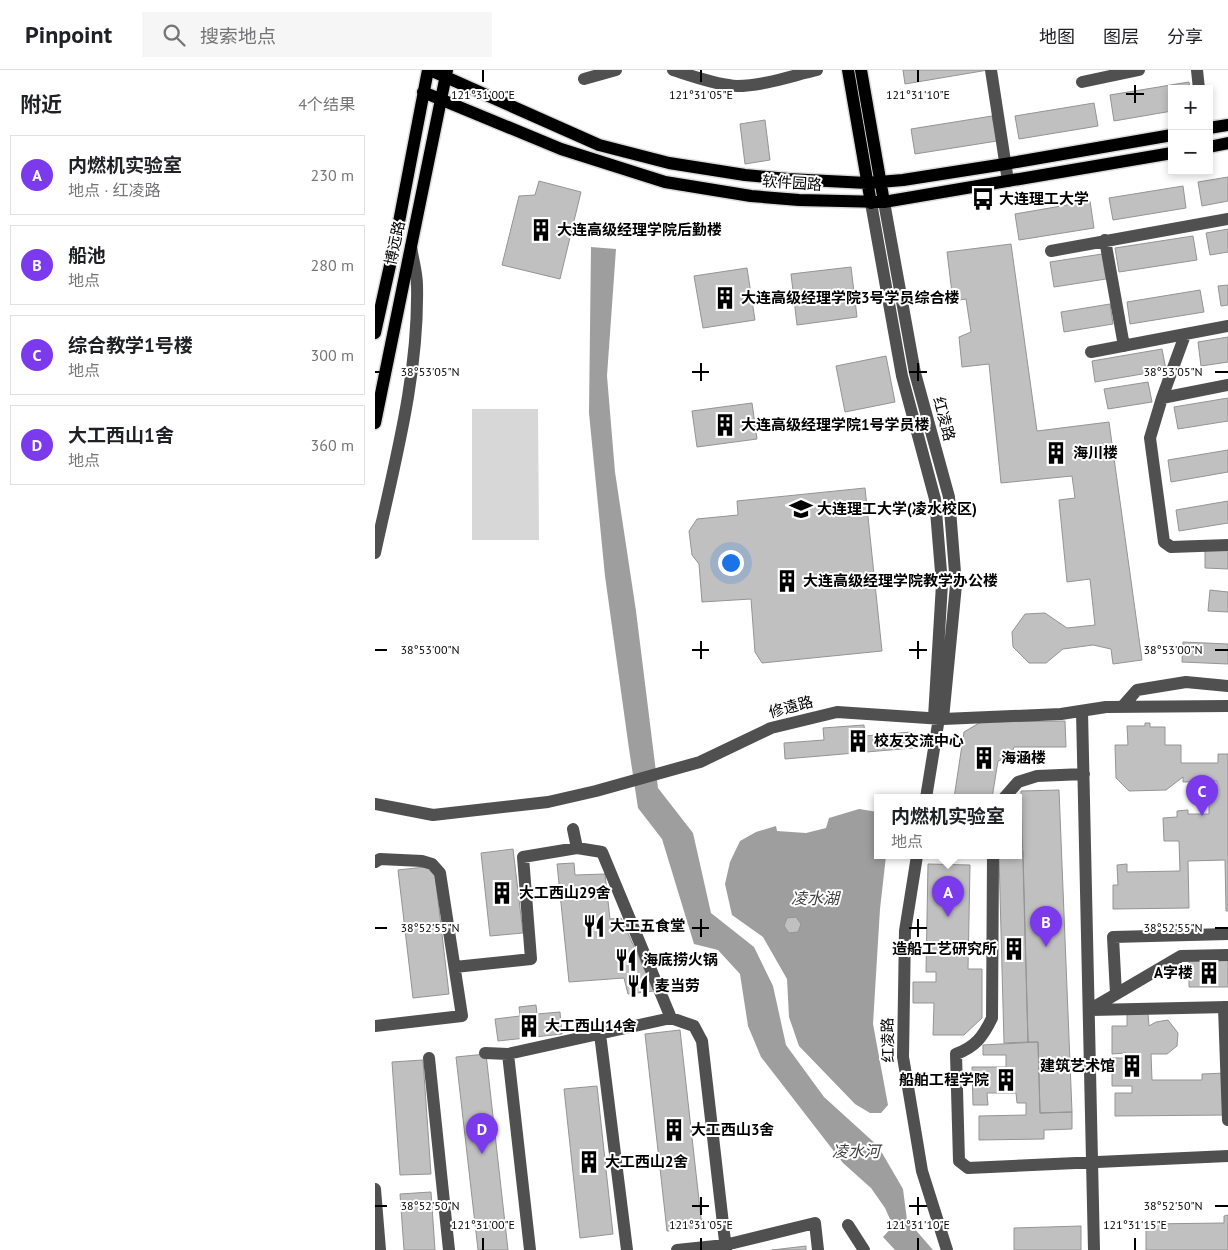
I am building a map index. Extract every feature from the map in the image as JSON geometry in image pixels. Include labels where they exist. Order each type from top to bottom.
[{"type":"main road","name":"软件园路","points":[[429,70],[446,74],[567,132],[599,145],[669,163],[745,175],[788,179],[880,182],[1005,164],[1168,136]]},
{"type":"main road","name":"博远路","points":[[375,333],[429,70]]},
{"type":"main road","name":"红凌路","points":[[848,70],[871,203]]},
{"type":"main road","name":"红凌路","points":[[861,70],[884,202]]},
{"type":"main road","name":"博远路","points":[[375,423],[446,74]]},
{"type":"main road","name":"软件园路","points":[[423,92],[561,149],[665,182],[751,196],[799,200],[884,202],[1168,154]]},
{"type":"main road","points":[[1213,127],[1228,124]]},
{"type":"main road","points":[[1213,146],[1228,143]]},
{"type":"street","points":[[584,79],[616,70]]},
{"type":"street","points":[[673,70],[736,86],[763,83],[817,70]]},
{"type":"street","points":[[991,70],[1008,181]]},
{"type":"street","points":[[1082,82],[1139,70]]},
{"type":"street","points":[[1197,70],[1199,85]]},
{"type":"street","name":"红凌路","points":[[884,202],[915,373],[949,497],[956,585],[927,794]]},
{"type":"street","name":"红凌路","points":[[871,203],[902,376],[935,499],[942,584],[938,718]]},
{"type":"street","points":[[1051,251],[1228,219]]},
{"type":"street","points":[[1105,240],[1124,346]]},
{"type":"street","points":[[375,553],[404,418],[414,359],[417,284],[411,247]]},
{"type":"street","points":[[1091,352],[1228,326]]},
{"type":"street","points":[[1185,335],[1149,438],[1164,542],[1171,547],[1228,545]]},
{"type":"street","points":[[1162,398],[1228,385]]},
{"type":"street","points":[[1122,706],[1137,690],[1186,682],[1228,686]]},
{"type":"street","name":"修遠路","points":[[375,804],[433,815],[548,802],[596,791],[700,762],[771,728],[837,712],[938,718],[1061,714],[1106,706],[1228,706]]},
{"type":"street","points":[[1082,711],[1094,1250]]},
{"type":"street","points":[[1008,794],[1018,782],[1037,776],[1084,774]]},
{"type":"street","points":[[573,829],[577,848]]},
{"type":"street","points":[[455,966],[531,959],[523,858],[577,848],[602,852],[671,1018]]},
{"type":"street","points":[[375,862],[380,859],[422,861],[433,864],[441,874],[462,1016],[375,1026]]},
{"type":"street","name":"红凌路","points":[[917,859],[905,931],[903,1057],[922,1171],[947,1250]]},
{"type":"street","points":[[993,859],[992,1018],[987,1030],[970,1048],[956,1054],[959,1162],[968,1168],[1228,1156]]},
{"type":"street","points":[[1116,994],[1113,937],[1228,934]]},
{"type":"street","points":[[1089,1010],[1181,956],[1228,955]]},
{"type":"street","points":[[1089,1010],[1226,1007],[1228,1120]]},
{"type":"street","points":[[485,1053],[508,1054],[671,1018],[694,1026],[703,1041],[725,1247]]},
{"type":"street","points":[[600,1034],[627,1250]]},
{"type":"street","points":[[508,1054],[530,1250]]},
{"type":"street","points":[[429,1058],[449,1250]]},
{"type":"street","points":[[375,1189],[380,1250]]},
{"type":"street","points":[[677,1250],[725,1247],[815,1222],[818,1250]]},
{"type":"street","points":[[848,1225],[864,1250]]},
{"type":"shaded area","points":[[472,409],[538,409],[539,540],[472,540]]},
{"type":"water","name":"凌水河","points":[[591,247],[616,249],[607,376],[615,472],[636,611],[658,788],[693,833],[711,913],[754,947],[773,986],[786,1045],[824,1097],[878,1146],[903,1189],[907,1220],[933,1250],[895,1250],[883,1237],[893,1226],[885,1208],[871,1188],[843,1163],[761,1057],[748,1026],[740,974],[718,950],[694,944],[662,839],[638,808],[605,576],[589,413]]},
{"type":"water","name":"凌水湖","points":[[859,809],[874,811],[874,859],[886,859],[880,909],[873,1024],[888,1105],[881,1113],[870,1113],[855,1104],[799,1046],[789,1017],[787,979],[763,937],[732,915],[725,884],[730,862],[740,841],[756,832],[776,826],[777,831],[806,833],[826,828],[829,818]]},
{"type":"building","points":[[903,70],[988,70],[905,84]]},
{"type":"building","points":[[1189,82],[1189,85],[1171,85]]},
{"type":"building","points":[[1168,85],[1168,112],[1114,121],[1110,95]]},
{"type":"building","points":[[1094,103],[1098,126],[1019,139],[1015,116]]},
{"type":"building","points":[[992,116],[997,141],[915,154],[911,129]]},
{"type":"building","points":[[765,120],[770,160],[745,164],[740,124]]},
{"type":"building","points":[[1228,177],[1228,201],[1202,206],[1198,182]]},
{"type":"building","name":"大连高级经理学院后勤楼","points":[[539,181],[581,192],[560,279],[502,265],[519,196],[535,195]]},
{"type":"building","points":[[1183,186],[1186,208],[1113,220],[1109,198]]},
{"type":"building","points":[[1090,201],[1094,228],[1019,240],[1015,214]]},
{"type":"building","points":[[1228,229],[1228,252],[1210,255],[1206,233]]},
{"type":"building","points":[[1193,236],[1197,260],[1119,272],[1115,248]]},
{"type":"building","name":"海川楼","points":[[1011,244],[1037,431],[1109,422],[1142,660],[1113,664],[1111,649],[1093,645],[1063,649],[1046,663],[1029,663],[1013,647],[1012,632],[1025,614],[1045,613],[1067,628],[1095,625],[1090,579],[1067,582],[1059,500],[1075,498],[1072,476],[1001,483],[989,364],[962,367],[959,337],[971,332],[966,299],[953,301],[947,252]]},
{"type":"building","points":[[1102,254],[1106,279],[1054,287],[1050,262]]},
{"type":"building","points":[[851,267],[857,317],[797,325],[791,274]]},
{"type":"building","name":"大连高级经理学院3号学员综合楼","points":[[747,268],[755,320],[703,328],[694,276]]},
{"type":"building","points":[[1228,285],[1228,305],[1221,306],[1218,286]]},
{"type":"building","points":[[1200,290],[1204,312],[1130,324],[1127,302]]},
{"type":"building","points":[[1110,304],[1113,324],[1064,332],[1061,312]]},
{"type":"building","points":[[1228,337],[1228,362],[1201,366],[1198,342]]},
{"type":"building","points":[[1162,349],[1166,370],[1095,382],[1092,361]]},
{"type":"building","points":[[886,356],[895,402],[845,412],[836,366]]},
{"type":"building","points":[[1148,382],[1152,402],[1108,409],[1104,389]]},
{"type":"building","points":[[1228,398],[1228,421],[1178,429],[1174,407]]},
{"type":"building","name":"大连高级经理学院1号学员楼","points":[[752,403],[757,439],[697,447],[692,411]]},
{"type":"building","points":[[1228,450],[1228,472],[1171,482],[1168,460]]},
{"type":"building","name":"大连高级经理学院教学办公楼","points":[[865,488],[882,651],[762,663],[755,652],[751,599],[702,602],[699,564],[692,555],[689,531],[697,519],[738,515],[737,501]]},
{"type":"building","points":[[1228,501],[1228,523],[1179,531],[1176,510]]},
{"type":"building","points":[[1205,550],[1228,550],[1228,569],[1205,568]]},
{"type":"building","points":[[1210,590],[1228,592],[1228,612],[1208,611]]},
{"type":"building","points":[[1183,642],[1228,644],[1228,664],[1182,662]]},
{"type":"building","name":"海涵楼","points":[[1065,721],[1066,747],[1014,747],[1011,756],[998,761],[993,794],[955,794],[964,732],[981,722]]},
{"type":"building","points":[[1145,723],[1150,723],[1150,727],[1165,727],[1165,745],[1181,745],[1181,763],[1218,763],[1218,754],[1228,754],[1228,911],[1226,911],[1225,860],[1188,861],[1189,908],[1113,909],[1113,885],[1118,885],[1117,865],[1127,864],[1127,872],[1180,871],[1179,841],[1164,841],[1163,818],[1177,817],[1177,811],[1188,810],[1188,814],[1209,814],[1209,792],[1217,791],[1217,781],[1183,782],[1183,777],[1166,790],[1129,791],[1116,778],[1115,745],[1128,745],[1127,726],[1145,726]]},
{"type":"building","name":"校友交流中心","points":[[864,725],[865,736],[911,732],[913,748],[785,759],[784,743],[824,740],[823,728]]},
{"type":"building","points":[[1059,790],[1072,1112],[1040,1113],[1038,1042],[1028,1042],[1021,791]]},
{"type":"building","name":"大工西山29舍","points":[[513,849],[523,933],[490,936],[481,853]]},
{"type":"building","name":"造船工艺研究所","points":[[1023,851],[1028,1042],[1004,1043],[999,859],[1022,859]]},
{"type":"building","name":"大工五食堂","points":[[574,863],[575,875],[605,874],[610,919],[621,918],[654,991],[628,994],[624,978],[569,982],[557,864]]},
{"type":"building","points":[[928,864],[970,865],[968,969],[982,969],[982,1018],[964,1035],[933,1035],[934,1003],[913,1003],[913,982],[936,982],[936,972],[926,972]]},
{"type":"building","points":[[434,866],[449,994],[413,998],[398,870]]},
{"type":"building","points":[[796,917],[801,924],[798,932],[789,933],[784,926],[787,918]]},
{"type":"building","name":"A字楼","points":[[1189,959],[1228,959],[1228,987],[1189,987]]},
{"type":"building","name":"大工西山14舍","points":[[536,1005],[537,1014],[560,1012],[562,1034],[498,1041],[495,1019],[520,1016],[519,1007]]},
{"type":"building","name":"建筑艺术馆","points":[[1148,1013],[1149,1026],[1156,1022],[1168,1020],[1178,1033],[1177,1046],[1167,1054],[1151,1054],[1152,1080],[1202,1080],[1202,1074],[1226,1073],[1227,1115],[1115,1116],[1115,1093],[1132,1093],[1132,1086],[1112,1086],[1112,1058],[1126,1058],[1126,1053],[1112,1054],[1112,1026],[1127,1026],[1127,1014]]},
{"type":"building","name":"大工西山3舍","points":[[680,1030],[702,1227],[667,1231],[645,1034]]},
{"type":"building","name":"船舶工程学院","points":[[1038,1042],[1040,1113],[1072,1112],[1072,1129],[1044,1130],[1044,1139],[979,1140],[979,1116],[1026,1115],[1026,1103],[1017,1103],[1016,1093],[987,1093],[988,1105],[973,1105],[972,1067],[1006,1067],[1006,1055],[983,1055],[983,1045]]},
{"type":"building","points":[[486,1054],[508,1250],[478,1250],[456,1057]]},
{"type":"building","points":[[423,1060],[431,1174],[400,1175],[392,1062]]},
{"type":"building","name":"大工西山2舍","points":[[597,1086],[613,1234],[580,1238],[564,1089]]},
{"type":"building","points":[[431,1192],[435,1250],[404,1250],[400,1194]]},
{"type":"building","points":[[1228,1215],[1228,1250],[1146,1250],[1146,1224],[1224,1223],[1224,1216]]},
{"type":"building","points":[[1081,1226],[1081,1250],[1014,1250],[1014,1228]]},
{"type":"building","points":[[806,1246],[806,1250],[772,1250]]},
{"type":"place","name":"大连理工大学","points":[[983,199]]},
{"type":"place","name":"大连高级经理学院后勤楼","points":[[541,230]]},
{"type":"place","name":"大连高级经理学院3号学员综合楼","points":[[725,298]]},
{"type":"place","name":"大连高级经理学院1号学员楼","points":[[725,425]]},
{"type":"place","name":"海川楼","points":[[1056,453]]},
{"type":"place","name":"大连理工大学(凌水校区)","points":[[801,509]]},
{"type":"place","name":"大连高级经理学院教学办公楼","points":[[787,581]]},
{"type":"place","name":"校友交流中心","points":[[858,741]]},
{"type":"place","name":"海涵楼","points":[[984,758]]},
{"type":"place","name":"综合教学1号楼","points":[[1202,816]]},
{"type":"place","name":"大工西山29舍","points":[[502,893]]},
{"type":"place","name":"内燃机实验室","points":[[948,917]]},
{"type":"place","name":"大工五食堂","points":[[594,926]]},
{"type":"place","name":"船池","points":[[1046,947]]},
{"type":"place","name":"造船工艺研究所","points":[[1014,949]]},
{"type":"place","name":"海底捞火锅","points":[[626,960]]},
{"type":"place","name":"A字楼","points":[[1209,973]]},
{"type":"place","name":"麦当劳","points":[[638,986]]},
{"type":"place","name":"大工西山14舍","points":[[529,1026]]},
{"type":"place","name":"建筑艺术馆","points":[[1132,1066]]},
{"type":"place","name":"船舶工程学院","points":[[1006,1080]]},
{"type":"place","name":"大工西山3舍","points":[[674,1130]]},
{"type":"place","name":"大工西山1舍","points":[[482,1154]]},
{"type":"place","name":"大工西山2舍","points":[[589,1162]]}]
